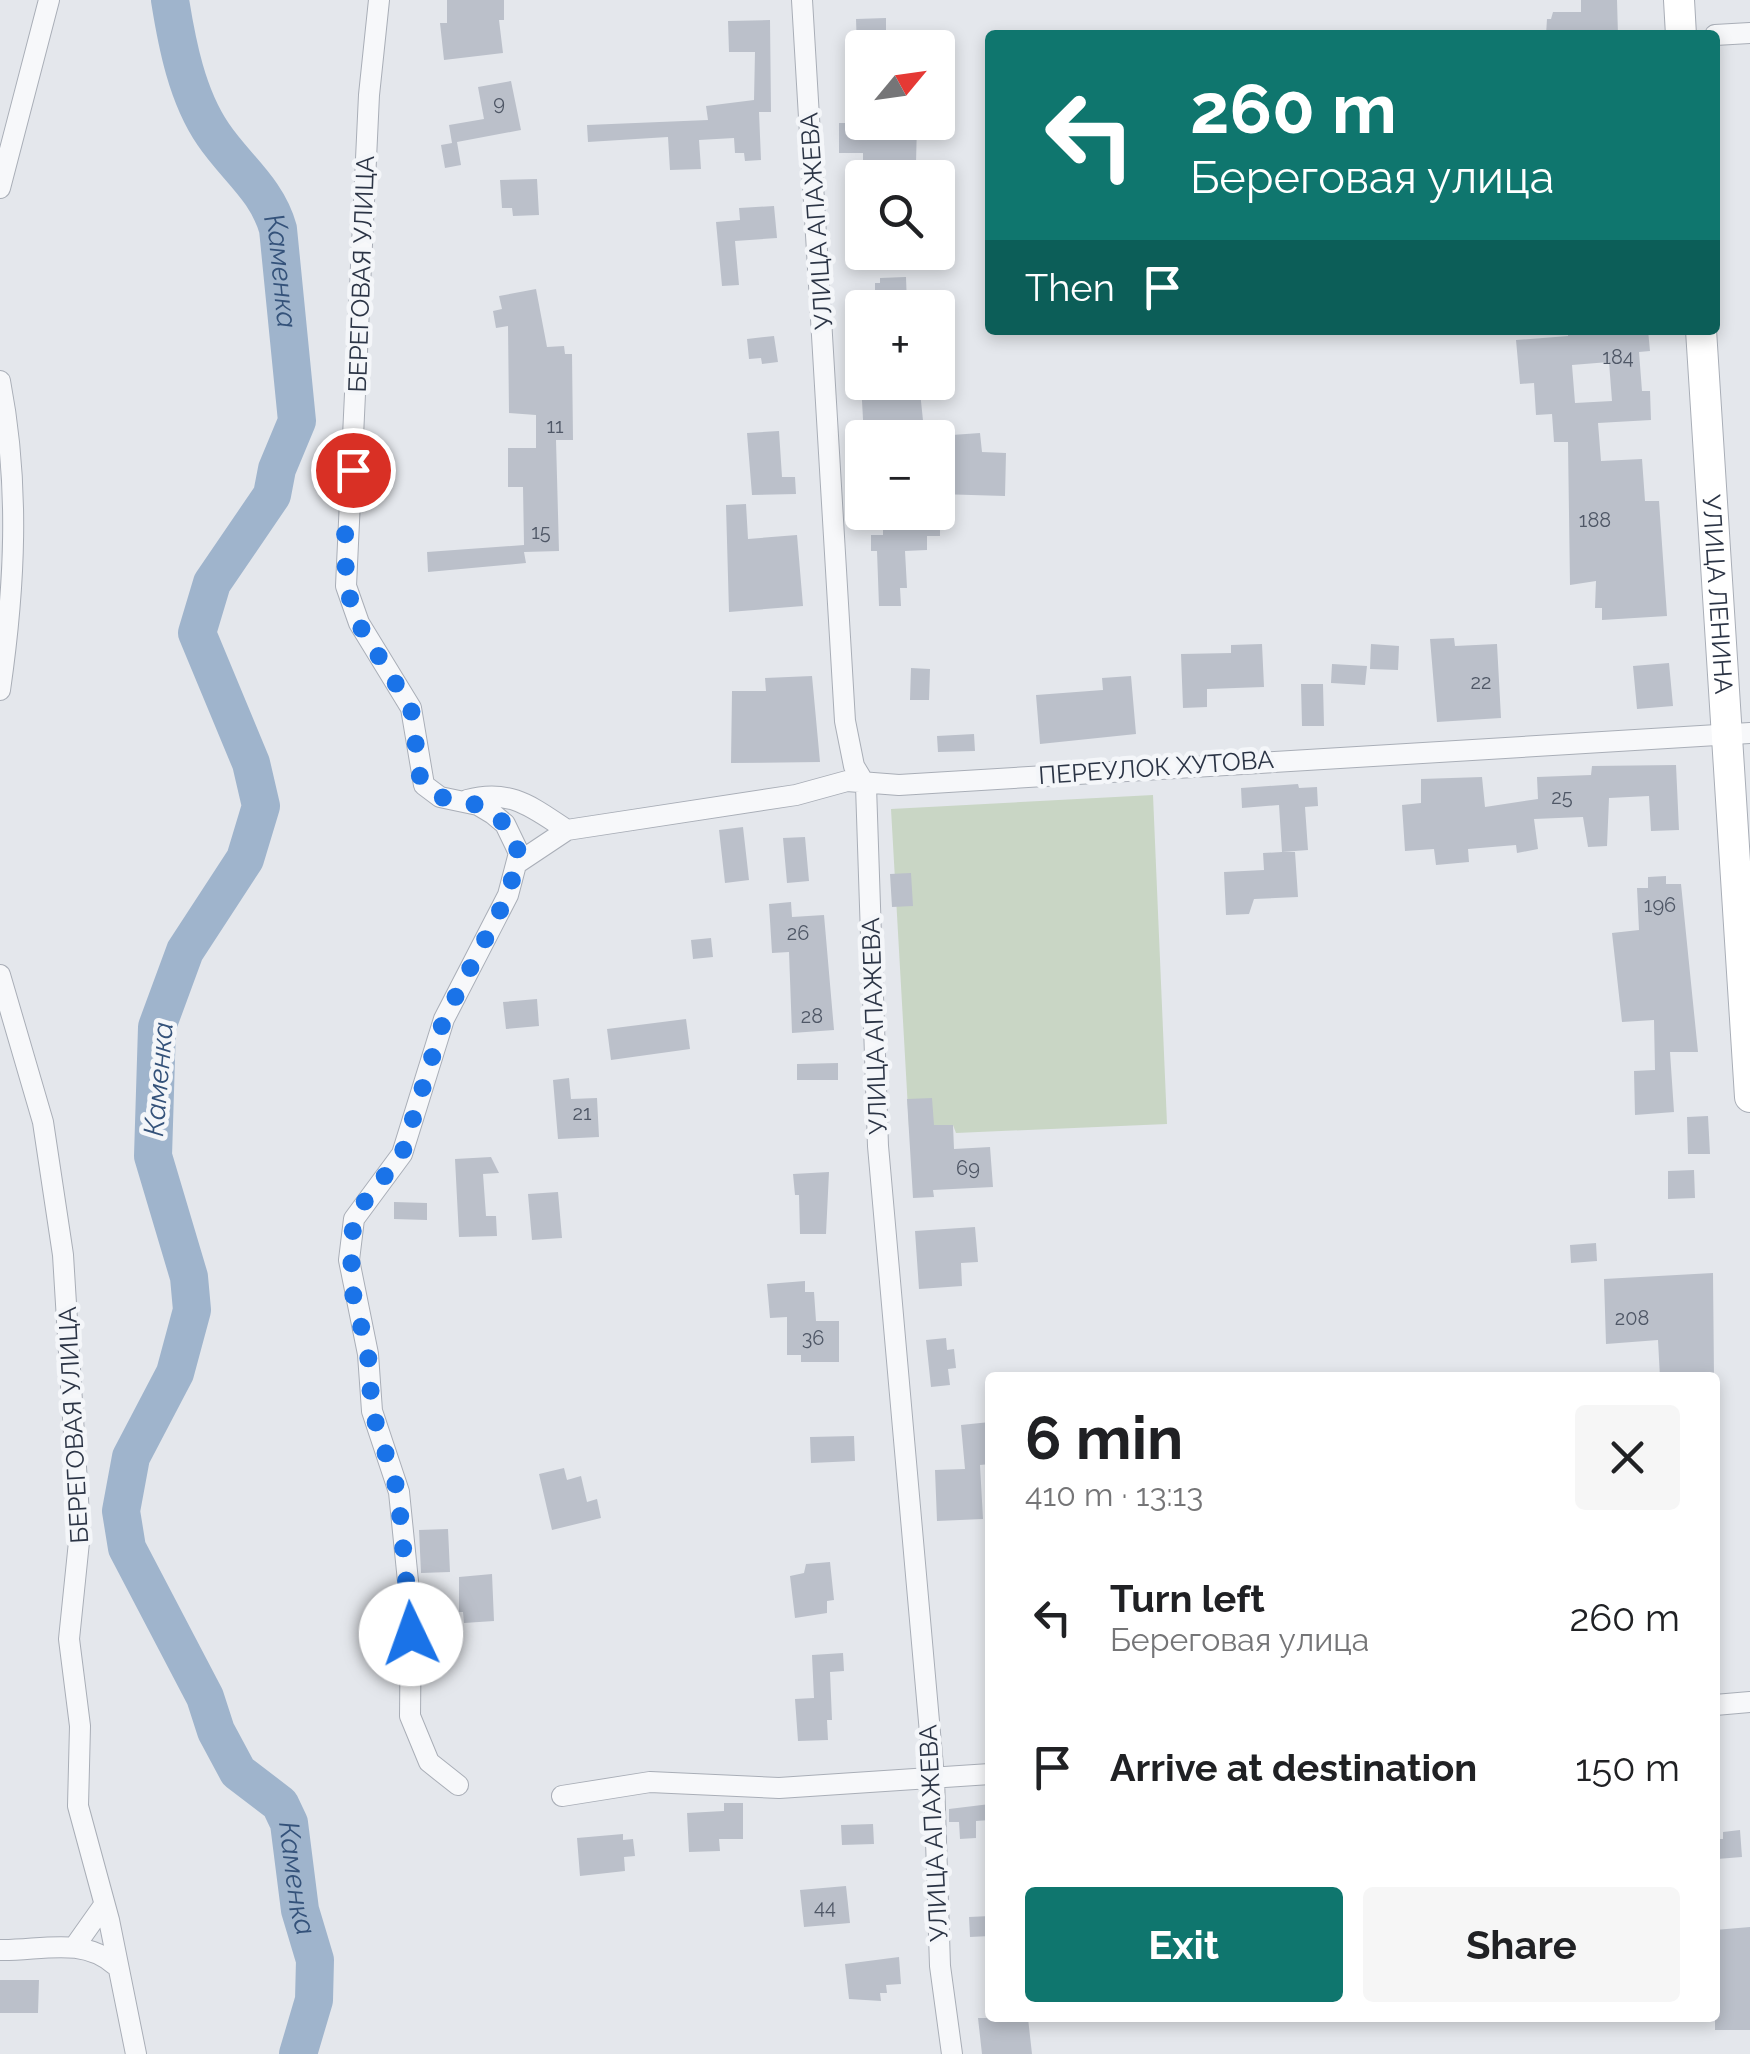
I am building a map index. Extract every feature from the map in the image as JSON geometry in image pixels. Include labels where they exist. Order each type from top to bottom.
[{"type":"street","points":[[0,188],[48,0]]},
{"type":"street","name":"БЕРЕГОВАЯ УЛИЦА","points":[[378,0],[368,95],[346,586],[358,623],[411,708],[424,785],[440,797],[464,801],[505,824],[514,838],[519,862]]},
{"type":"street","name":"УЛИЦА АПАЖЕВА","points":[[802,0],[845,722],[849,750],[866,786],[878,1146],[934,1778],[940,1966],[952,2054]]},
{"type":"street","points":[[1679,0],[1681,30]]},
{"type":"street","points":[[1720,35],[1750,32]]},
{"type":"street","name":"УЛИЦА ЛЕНИНА","points":[[1701,335],[1739,733],[1750,1096]]},
{"type":"street","points":[[0,381],[14,473],[15,528],[0,690]]},
{"type":"street","name":"ПЕРЕУЛОК ХУТОВА","points":[[567,830],[796,795],[847,782],[866,786],[1739,733]]},
{"type":"street","points":[[458,1786],[429,1762],[410,1716],[410,1611],[398,1492],[372,1411],[368,1354],[349,1260],[354,1219],[402,1154],[444,1019],[508,895],[519,862],[567,830],[530,803],[515,798],[464,801]]},
{"type":"street","name":"БЕРЕГОВАЯ УЛИЦА","points":[[0,975],[43,1122],[66,1280],[80,1532],[69,1639],[80,1726],[78,1806],[136,2054]]},
{"type":"street","points":[[1720,1705],[1750,1702]]},
{"type":"street","points":[[562,1796],[650,1782],[779,1788],[985,1774]]},
{"type":"street","points":[[75,1946],[104,1905]]},
{"type":"street","points":[[0,1950],[75,1946],[99,1952],[114,1964]]},
{"type":"green space","points":[[1153,795],[1167,1124],[956,1133],[953,1125],[909,1127],[891,809]]},
{"type":"building","points":[[447,0],[504,0],[504,20],[499,20],[503,53],[444,60],[440,23],[447,23]]},
{"type":"building","points":[[1581,0],[1617,0],[1618,30],[1546,30],[1547,19],[1551,19],[1553,12],[1581,12]]},
{"type":"building","points":[[886,18],[886,30],[856,30],[856,19]]},
{"type":"building","points":[[770,20],[771,112],[759,112],[761,160],[745,161],[744,153],[735,153],[734,138],[699,140],[701,169],[670,170],[668,137],[588,142],[587,125],[708,120],[706,106],[754,100],[755,52],[729,52],[728,21]]},
{"type":"building","points":[[511,81],[521,130],[457,142],[461,165],[445,168],[441,145],[452,143],[449,125],[484,119],[478,87]]},
{"type":"building","points":[[839,123],[845,123],[845,140],[917,140],[916,160],[863,160],[863,153],[839,153]]},
{"type":"building","points":[[537,179],[539,215],[513,216],[512,208],[502,208],[500,180]]},
{"type":"building","points":[[774,206],[777,238],[735,241],[739,285],[722,286],[716,222],[740,220],[739,208]]},
{"type":"building","points":[[906,277],[906,290],[875,290],[880,278]]},
{"type":"building","points":[[536,289],[547,347],[564,346],[565,354],[572,354],[573,440],[556,440],[559,551],[524,552],[526,563],[428,572],[427,552],[524,545],[523,487],[508,487],[508,448],[536,448],[536,415],[509,413],[508,326],[496,328],[493,311],[502,309],[499,296]]},
{"type":"building","points":[[1568,335],[1648,335],[1650,351],[1639,352],[1642,391],[1650,391],[1651,420],[1598,423],[1601,461],[1642,459],[1645,501],[1659,501],[1667,616],[1602,620],[1602,608],[1595,608],[1596,581],[1570,585],[1568,442],[1554,442],[1552,414],[1536,415],[1534,383],[1520,384],[1516,340]],"holes":[[[1609,362],[1612,401],[1575,403],[1572,365]]]},
{"type":"building","points":[[774,336],[778,362],[762,364],[761,358],[749,359],[747,339]]},
{"type":"building","points":[[862,400],[921,400],[923,420],[863,420]]},
{"type":"building","points":[[779,431],[782,477],[795,477],[796,494],[752,495],[747,433]]},
{"type":"building","points":[[980,433],[982,452],[1006,453],[1005,496],[955,495],[955,435]]},
{"type":"building","points":[[746,504],[748,539],[797,535],[803,606],[729,612],[726,505]]},
{"type":"building","points":[[883,530],[940,530],[940,536],[927,536],[927,550],[905,551],[907,588],[900,588],[901,606],[879,606],[877,551],[871,551],[871,535],[883,535]]},
{"type":"building","points":[[1454,638],[1455,646],[1497,644],[1501,718],[1437,722],[1430,639]]},
{"type":"building","points":[[1262,644],[1264,687],[1207,689],[1207,707],[1183,708],[1181,654],[1231,653],[1231,645]]},
{"type":"building","points":[[1371,644],[1399,646],[1398,670],[1370,669]]},
{"type":"building","points":[[1669,663],[1673,706],[1637,709],[1633,666]]},
{"type":"building","points":[[1332,664],[1367,666],[1365,685],[1331,683]]},
{"type":"building","points":[[911,668],[930,669],[929,700],[910,700]]},
{"type":"building","points":[[812,676],[820,762],[731,763],[732,691],[766,691],[765,678]]},
{"type":"building","points":[[1131,676],[1136,734],[1040,744],[1036,695],[1103,690],[1102,678]]},
{"type":"building","points":[[1301,684],[1323,684],[1324,726],[1302,726]]},
{"type":"building","points":[[974,734],[975,751],[938,752],[937,736]]},
{"type":"building","points":[[1676,765],[1679,830],[1651,831],[1649,796],[1609,798],[1607,846],[1588,847],[1583,817],[1534,819],[1538,849],[1517,853],[1516,845],[1468,849],[1469,862],[1436,865],[1434,849],[1405,851],[1402,805],[1421,803],[1421,779],[1482,777],[1485,807],[1538,799],[1537,777],[1591,775],[1592,766]]},
{"type":"building","points":[[1298,784],[1299,788],[1317,787],[1318,806],[1305,807],[1308,850],[1282,852],[1279,805],[1242,808],[1241,788]]},
{"type":"building","points":[[743,827],[749,880],[725,883],[719,830]]},
{"type":"building","points":[[805,837],[809,881],[787,883],[783,838]]},
{"type":"building","points":[[1295,852],[1298,897],[1254,899],[1249,914],[1226,915],[1224,872],[1264,870],[1263,853]]},
{"type":"building","points":[[911,873],[913,906],[892,907],[890,874]]},
{"type":"building","points":[[1666,876],[1666,884],[1681,884],[1698,1052],[1670,1052],[1674,1112],[1635,1115],[1634,1071],[1655,1070],[1654,1020],[1622,1022],[1612,933],[1639,930],[1637,888],[1648,888],[1648,877]]},
{"type":"building","points":[[791,902],[792,917],[824,915],[834,1030],[792,1033],[789,952],[772,953],[769,904]]},
{"type":"building","points":[[711,938],[713,957],[693,959],[691,940]]},
{"type":"building","points":[[537,999],[539,1026],[506,1029],[503,1002]]},
{"type":"building","points":[[686,1019],[690,1049],[611,1060],[607,1029]]},
{"type":"building","points":[[838,1063],[838,1080],[797,1080],[797,1064]]},
{"type":"building","points":[[569,1078],[571,1099],[597,1098],[599,1137],[558,1139],[553,1080]]},
{"type":"building","points":[[932,1098],[934,1125],[953,1125],[954,1149],[990,1147],[993,1187],[933,1190],[934,1197],[913,1198],[907,1099]]},
{"type":"building","points":[[1708,1116],[1710,1154],[1688,1154],[1687,1117]]},
{"type":"building","points":[[491,1157],[499,1173],[483,1174],[486,1216],[496,1216],[497,1236],[459,1237],[455,1159]]},
{"type":"building","points":[[1694,1170],[1695,1198],[1668,1199],[1668,1171]]},
{"type":"building","points":[[829,1172],[826,1234],[800,1234],[799,1195],[795,1195],[793,1174]]},
{"type":"building","points":[[558,1192],[562,1238],[532,1240],[528,1194]]},
{"type":"building","points":[[394,1202],[427,1203],[427,1220],[394,1219]]},
{"type":"building","points":[[975,1227],[978,1262],[961,1263],[962,1286],[919,1289],[915,1231]]},
{"type":"building","points":[[1596,1243],[1597,1261],[1571,1263],[1570,1245]]},
{"type":"building","points":[[1713,1273],[1714,1372],[1660,1372],[1658,1340],[1606,1344],[1604,1279]]},
{"type":"building","points":[[805,1281],[805,1292],[814,1292],[816,1321],[839,1321],[839,1362],[801,1362],[801,1355],[787,1355],[787,1317],[770,1318],[767,1284]]},
{"type":"building","points":[[946,1338],[947,1350],[954,1349],[956,1368],[948,1369],[950,1385],[931,1387],[926,1340]]},
{"type":"building","points":[[985,1423],[985,1464],[980,1465],[983,1519],[937,1521],[935,1470],[965,1469],[961,1425]]},
{"type":"building","points":[[854,1436],[855,1461],[811,1463],[810,1437]]},
{"type":"building","points":[[564,1468],[567,1480],[581,1476],[587,1502],[597,1499],[601,1518],[552,1530],[539,1474]]},
{"type":"building","points":[[448,1529],[450,1572],[421,1573],[419,1530]]},
{"type":"building","points":[[830,1562],[834,1600],[827,1601],[827,1613],[795,1618],[790,1576],[804,1573],[806,1564]]},
{"type":"building","points":[[492,1574],[494,1621],[464,1623],[463,1612],[459,1612],[459,1577]]},
{"type":"building","points":[[843,1653],[844,1671],[830,1672],[832,1720],[827,1720],[828,1740],[798,1741],[795,1699],[814,1698],[812,1655]]},
{"type":"building","points":[[724,1803],[743,1803],[743,1839],[719,1839],[720,1851],[689,1852],[687,1813],[724,1811]]},
{"type":"building","points":[[985,1805],[985,1820],[976,1821],[976,1838],[960,1839],[959,1822],[949,1822],[949,1809]]},
{"type":"building","points":[[873,1824],[874,1844],[842,1845],[841,1825]]},
{"type":"building","points":[[1740,1830],[1742,1857],[1720,1859],[1723,1832]]},
{"type":"building","points":[[623,1834],[623,1840],[633,1839],[635,1856],[624,1857],[625,1871],[580,1876],[577,1838]]},
{"type":"building","points":[[846,1886],[850,1923],[804,1927],[800,1890]]},
{"type":"building","points":[[985,1916],[985,1936],[970,1937],[969,1917]]},
{"type":"building","points":[[1750,1927],[1750,2030],[1715,2030],[1715,2022],[1720,2022],[1720,1930]]},
{"type":"building","points":[[899,1957],[901,1984],[886,1985],[887,1993],[880,1993],[881,2001],[849,1999],[845,1964]]},
{"type":"building","points":[[0,1980],[39,1980],[38,2013],[0,2013]]},
{"type":"building","points":[[978,2018],[985,2018],[985,2022],[1028,2022],[1032,2054],[982,2054]]},
{"type":"waterway","name":"Каменка","points":[[170,0],[180,52],[196,103],[213,134],[266,202],[278,229],[297,421],[277,469],[272,495],[212,583],[197,633],[251,763],[261,806],[245,859],[185,951],[157,1027],[153,1156],[189,1277],[192,1310],[175,1373],[131,1457],[121,1511],[127,1548],[205,1697],[216,1731],[238,1772],[280,1804],[289,1823],[300,1910],[315,1960],[314,2000],[298,2054]]},
{"type":"route","points":[[353,470],[345,528],[346,586],[358,623],[411,708],[420,777],[430,792],[478,805],[493,814],[505,824],[519,853],[519,866],[508,895],[444,1019],[402,1154],[358,1210],[351,1238],[352,1290],[368,1354],[372,1411],[398,1492],[411,1634]]}]
